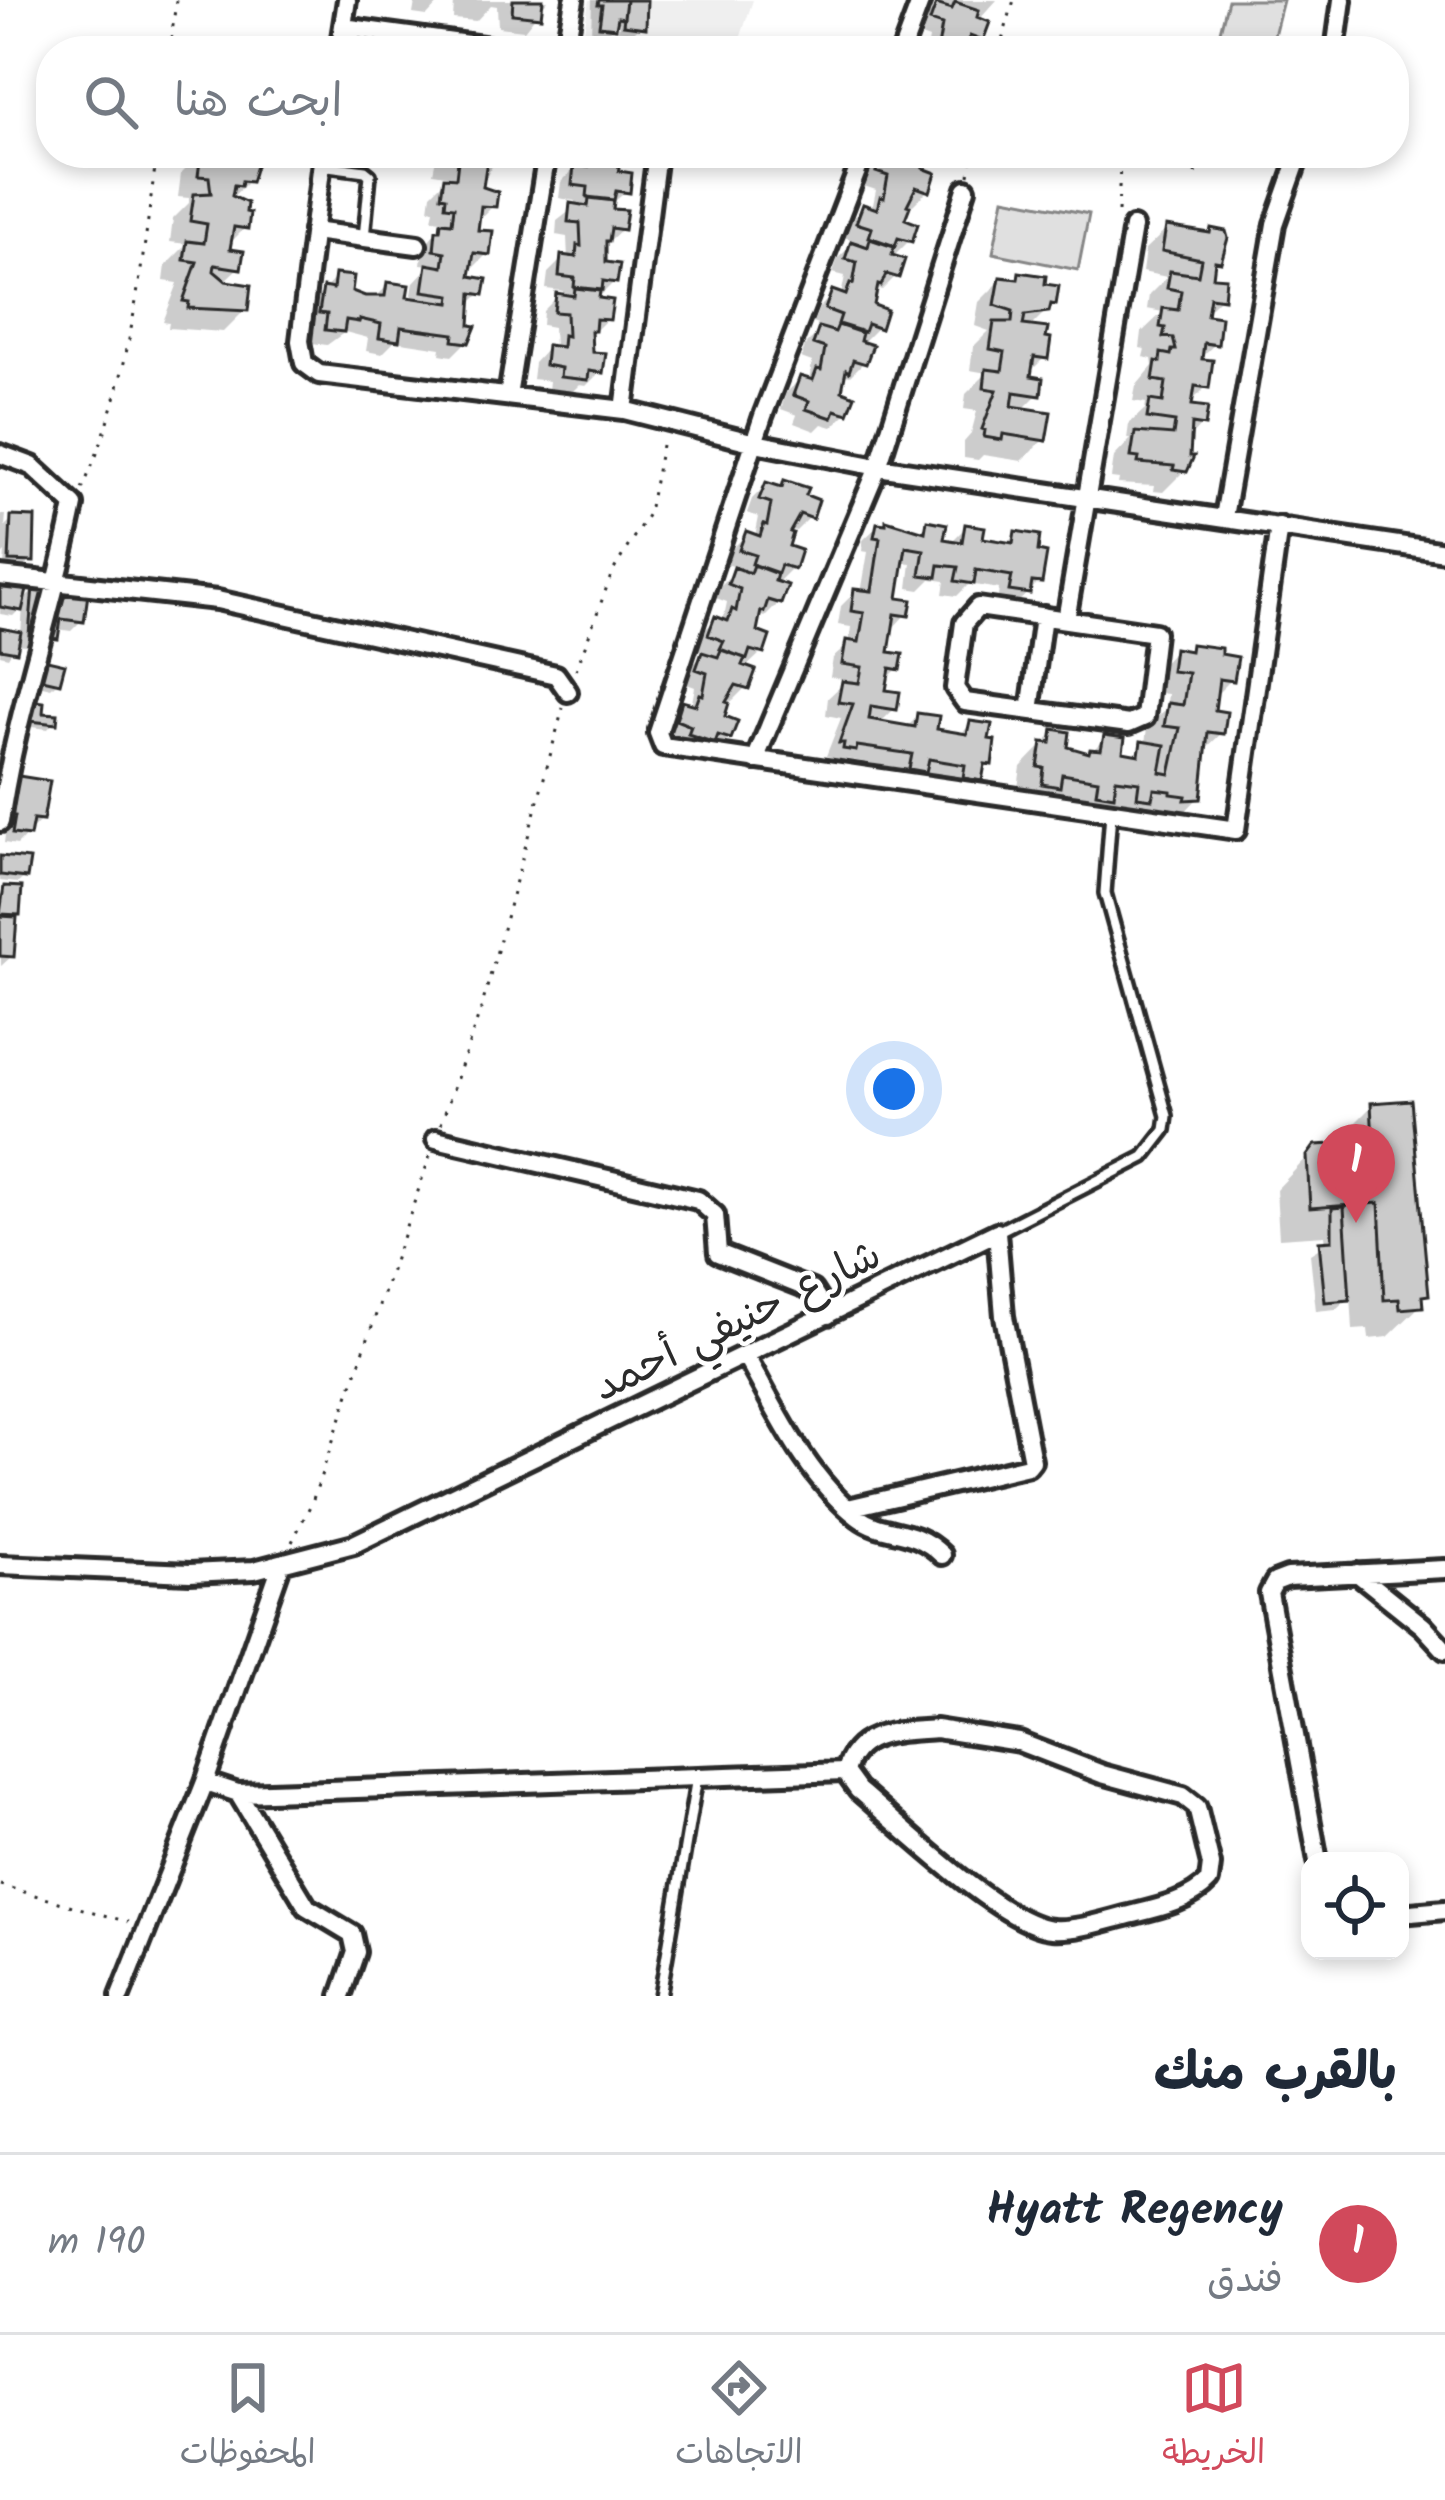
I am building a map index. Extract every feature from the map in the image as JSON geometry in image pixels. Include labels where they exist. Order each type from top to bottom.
[{"type":"street","points":[[342,36],[347,0]]},
{"type":"street","points":[[568,36],[574,0]]},
{"type":"street","points":[[908,36],[921,0]]},
{"type":"street","points":[[1336,36],[1342,0]]},
{"type":"street","points":[[343,27],[409,36]]},
{"type":"street","points":[[321,168],[300,341],[300,354],[310,370],[624,410],[878,467],[1445,552]]},
{"type":"street","points":[[508,396],[546,168]]},
{"type":"street","points":[[624,410],[655,168]]},
{"type":"street","points":[[857,168],[755,443],[658,733],[663,746],[1236,830],[1279,526]]},
{"type":"street","points":[[1224,517],[1275,224],[1295,168]]},
{"type":"street","points":[[755,760],[878,467],[966,189]]},
{"type":"street","points":[[1066,620],[1133,227]]},
{"type":"street","points":[[313,231],[417,244]]},
{"type":"street","points":[[0,454],[32,466],[74,505],[59,581],[3,781],[0,822]]},
{"type":"street","points":[[0,576],[218,600],[556,675],[568,692]]},
{"type":"street","points":[[978,607],[1066,620],[1155,633],[1145,718],[1129,724],[965,702],[955,688],[964,623],[978,607]]},
{"type":"street","points":[[1030,711],[1043,616]]},
{"type":"street","points":[[436,1139],[706,1204],[715,1215],[718,1253],[812,1290],[828,1315]]},
{"type":"street","points":[[848,1508],[1028,1466],[1032,1461],[1004,1316],[997,1232]]},
{"type":"street","name":"شارع حنيفي أحمد","points":[[0,1565],[190,1573],[281,1565],[354,1544],[997,1232]]},
{"type":"street","points":[[745,1355],[801,1453],[848,1508],[862,1521],[916,1535],[942,1555]]},
{"type":"street","points":[[120,1996],[205,1782],[281,1565]]},
{"type":"street","points":[[1316,1852],[1269,1593],[1275,1582],[1288,1577],[1445,1569]]},
{"type":"street","points":[[1357,1574],[1423,1626],[1445,1650]]},
{"type":"street","points":[[936,1729],[1019,1742],[1192,1802],[1211,1874],[1204,1887],[1163,1907],[1071,1927],[1032,1925],[1004,1910],[858,1790],[845,1772],[857,1748],[883,1733],[936,1729]]},
{"type":"street","points":[[205,1782],[238,1793],[845,1772]]},
{"type":"street","points":[[238,1793],[307,1907],[352,1934],[356,1952],[340,1996]]},
{"type":"street","points":[[1409,1913],[1445,1910]]},
{"type":"lane","points":[[354,168],[370,176],[364,238]]},
{"type":"lane","name":"شارع حنيفي أحمد","points":[[997,1232],[1144,1157],[1165,1130],[1167,1116],[1106,893],[1111,812]]},
{"type":"lane","points":[[660,1996],[697,1777]]},
{"type":"path","points":[[172,36],[176,0]]},
{"type":"path","points":[[1003,36],[1014,0]]},
{"type":"path","points":[[74,505],[100,450],[124,369],[155,168]]},
{"type":"path","points":[[966,189],[970,168]]},
{"type":"path","points":[[1118,212],[1120,168]]},
{"type":"path","points":[[1164,168],[1201,173],[1202,168]]},
{"type":"path","points":[[568,692],[612,573],[649,512],[667,420]]},
{"type":"path","points":[[0,1885],[147,1928]]},
{"type":"shaded area","points":[[589,0],[753,0],[741,36],[627,36],[584,30]]},
{"type":"shaded area","points":[[1228,0],[1283,0],[1274,36],[1219,36]]},
{"type":"shaded area","points":[[1004,198],[1089,214],[1078,270],[993,253]]},
{"type":"building","points":[[513,0],[543,0],[541,17],[512,14]]},
{"type":"building","points":[[599,0],[626,0],[624,18],[618,17],[616,28],[599,26]]},
{"type":"building","points":[[626,0],[647,0],[646,28],[623,25]]},
{"type":"building","points":[[955,2],[979,10],[977,17],[990,22],[985,36],[940,36],[942,25],[930,21],[936,4],[952,9]]},
{"type":"building","points":[[199,168],[255,168],[251,182],[234,185],[232,196],[247,203],[250,213],[248,229],[234,227],[230,249],[244,251],[241,269],[215,265],[214,271],[226,281],[251,285],[248,311],[188,308],[189,302],[183,301],[197,262],[184,260],[187,241],[204,243],[207,224],[190,221],[194,194],[211,193],[209,177],[198,176]]},
{"type":"building","points":[[457,168],[486,168],[483,187],[498,192],[496,207],[481,206],[478,230],[493,231],[490,255],[474,253],[470,276],[487,279],[484,295],[472,293],[470,325],[476,326],[469,343],[453,341],[454,334],[401,327],[399,341],[379,338],[381,324],[360,319],[346,320],[344,332],[325,330],[327,314],[319,313],[323,287],[333,289],[335,274],[354,276],[352,291],[365,296],[385,296],[387,282],[409,285],[407,297],[450,303],[451,295],[423,291],[427,264],[443,267],[445,252],[434,250],[436,230],[441,222],[452,223],[454,207],[445,206],[446,197],[441,196],[444,177],[456,178]]},
{"type":"building","points":[[574,168],[619,168],[632,173],[630,193],[616,191],[614,200],[587,197],[588,187],[572,185]]},
{"type":"building","points":[[877,168],[923,168],[936,173],[930,192],[916,187],[907,205],[905,219],[918,224],[912,242],[898,238],[895,246],[869,237],[872,228],[856,223],[863,204],[877,209],[880,197],[884,198],[888,176],[876,172]]},
{"type":"building","points":[[589,198],[614,201],[613,209],[627,210],[624,230],[611,228],[606,241],[606,262],[620,264],[617,283],[603,281],[602,290],[574,287],[575,278],[559,276],[561,255],[576,257],[577,245],[581,246],[580,223],[568,222],[570,203],[588,206]]},
{"type":"building","points":[[1166,226],[1210,233],[1211,228],[1226,231],[1228,238],[1221,262],[1215,261],[1213,277],[1226,278],[1224,299],[1210,297],[1207,315],[1221,317],[1218,345],[1204,343],[1202,359],[1213,360],[1209,388],[1195,386],[1192,405],[1208,407],[1205,426],[1192,424],[1190,456],[1194,456],[1187,472],[1138,463],[1139,458],[1131,457],[1135,432],[1173,435],[1175,422],[1147,418],[1150,400],[1163,402],[1166,382],[1153,380],[1156,361],[1160,362],[1161,353],[1171,355],[1176,350],[1173,338],[1163,337],[1163,308],[1178,310],[1181,291],[1167,288],[1170,271],[1198,275],[1201,259],[1162,251]]},
{"type":"building","points":[[870,239],[894,247],[892,255],[905,259],[899,278],[886,274],[878,285],[874,305],[887,310],[881,329],[867,324],[864,332],[838,324],[841,315],[825,309],[832,290],[846,295],[853,284],[857,262],[845,259],[851,241],[868,247]]},
{"type":"building","points":[[1019,272],[1046,276],[1045,284],[1059,286],[1056,305],[1051,304],[1049,312],[1025,315],[1023,325],[1048,328],[1046,337],[1051,338],[1048,359],[1034,357],[1031,376],[1043,378],[1041,396],[1014,392],[1012,406],[1051,412],[1046,441],[1003,434],[1002,440],[984,437],[982,429],[997,390],[984,388],[986,369],[1002,371],[1005,352],[990,349],[994,322],[1012,322],[1013,311],[995,305],[1000,277],[1018,279]]},
{"type":"building","points":[[575,288],[600,291],[599,298],[613,300],[610,320],[596,319],[595,331],[591,331],[592,352],[606,353],[603,373],[589,371],[588,380],[560,377],[561,368],[545,365],[547,345],[562,347],[563,335],[567,336],[566,313],[554,312],[556,293],[574,296]]},
{"type":"building","points":[[838,325],[862,333],[860,341],[873,345],[866,364],[853,360],[849,372],[846,370],[842,391],[855,396],[848,414],[835,410],[832,418],[806,409],[809,401],[793,395],[800,376],[813,380],[817,369],[821,370],[825,348],[813,344],[819,327],[835,332]]},
{"type":"building","points":[[784,480],[809,488],[806,495],[819,500],[813,519],[800,514],[790,532],[789,546],[801,550],[795,569],[781,565],[778,573],[752,564],[755,555],[739,550],[746,531],[760,536],[767,525],[771,503],[759,499],[766,482],[782,487]]},
{"type":"building","points":[[11,516],[35,517],[34,562],[9,561]]},
{"type":"building","points":[[886,520],[925,532],[927,520],[947,524],[944,539],[962,542],[965,524],[985,527],[983,538],[1013,543],[1015,531],[1040,535],[1038,551],[1047,553],[1042,583],[1032,582],[1030,594],[1009,591],[1012,576],[976,570],[974,584],[955,581],[958,567],[939,565],[937,577],[920,575],[924,550],[906,547],[898,598],[912,600],[909,616],[895,614],[889,652],[903,654],[900,670],[890,668],[886,690],[900,692],[897,710],[871,706],[869,719],[915,727],[917,713],[939,716],[937,729],[967,734],[970,721],[992,724],[992,765],[985,764],[982,781],[963,778],[965,765],[929,759],[926,772],[909,769],[912,754],[857,746],[856,751],[843,749],[844,743],[839,743],[853,704],[838,702],[842,681],[859,683],[862,667],[842,664],[846,640],[859,642],[864,613],[851,611],[854,589],[872,591],[880,538],[874,537],[877,523],[886,524]]},
{"type":"building","points":[[753,565],[777,574],[775,581],[788,585],[781,604],[768,600],[761,611],[757,631],[770,636],[764,654],[750,650],[747,659],[720,649],[724,641],[708,635],[715,616],[728,621],[732,609],[736,611],[740,589],[728,584],[734,567],[750,573]]},
{"type":"building","points":[[0,585],[27,590],[22,611],[0,607]]},
{"type":"building","points":[[33,587],[88,594],[84,622],[61,619],[58,639],[29,635]]},
{"type":"building","points":[[0,628],[21,632],[17,652],[0,649]]},
{"type":"building","points":[[1191,644],[1221,648],[1221,654],[1238,657],[1234,681],[1219,679],[1215,710],[1227,712],[1224,734],[1208,732],[1201,799],[1185,800],[1186,796],[1154,789],[1152,799],[1137,797],[1139,782],[1116,779],[1114,796],[1096,793],[1098,780],[1062,774],[1060,787],[1042,784],[1044,768],[1038,767],[1042,742],[1051,743],[1053,729],[1070,732],[1068,747],[1089,753],[1090,749],[1101,750],[1104,735],[1125,738],[1123,752],[1139,755],[1141,741],[1165,745],[1160,772],[1170,774],[1180,728],[1164,726],[1168,703],[1183,705],[1188,673],[1171,671],[1174,648],[1190,651]]},
{"type":"building","points":[[721,650],[745,658],[742,665],[756,670],[749,689],[736,685],[726,702],[725,716],[738,721],[731,739],[718,735],[715,743],[688,734],[691,726],[676,720],[682,701],[696,705],[703,695],[707,673],[696,669],[702,652],[718,657]]},
{"type":"building","points":[[30,656],[65,664],[60,683],[25,675]]},
{"type":"building","points":[[14,699],[44,702],[43,713],[58,714],[57,724],[12,719]]},
{"type":"building","points":[[0,773],[50,781],[43,821],[33,820],[30,836],[12,834],[15,816],[0,814]]},
{"type":"building","points":[[0,856],[30,859],[27,878],[0,875]]},
{"type":"building","points":[[4,886],[22,887],[20,915],[0,914]]},
{"type":"building","points":[[0,916],[17,917],[14,957],[0,956]]},
{"type":"building","points":[[1411,1100],[1429,1295],[1422,1296],[1423,1307],[1400,1309],[1399,1299],[1384,1300],[1379,1203],[1310,1208],[1307,1156],[1315,1145],[1373,1142],[1371,1103]]},
{"type":"building","points":[[1344,1207],[1350,1300],[1325,1302],[1319,1241],[1332,1240],[1332,1208]]},
{"type":"place","name":"Hyatt Regency","points":[[1356,1223]]}]
